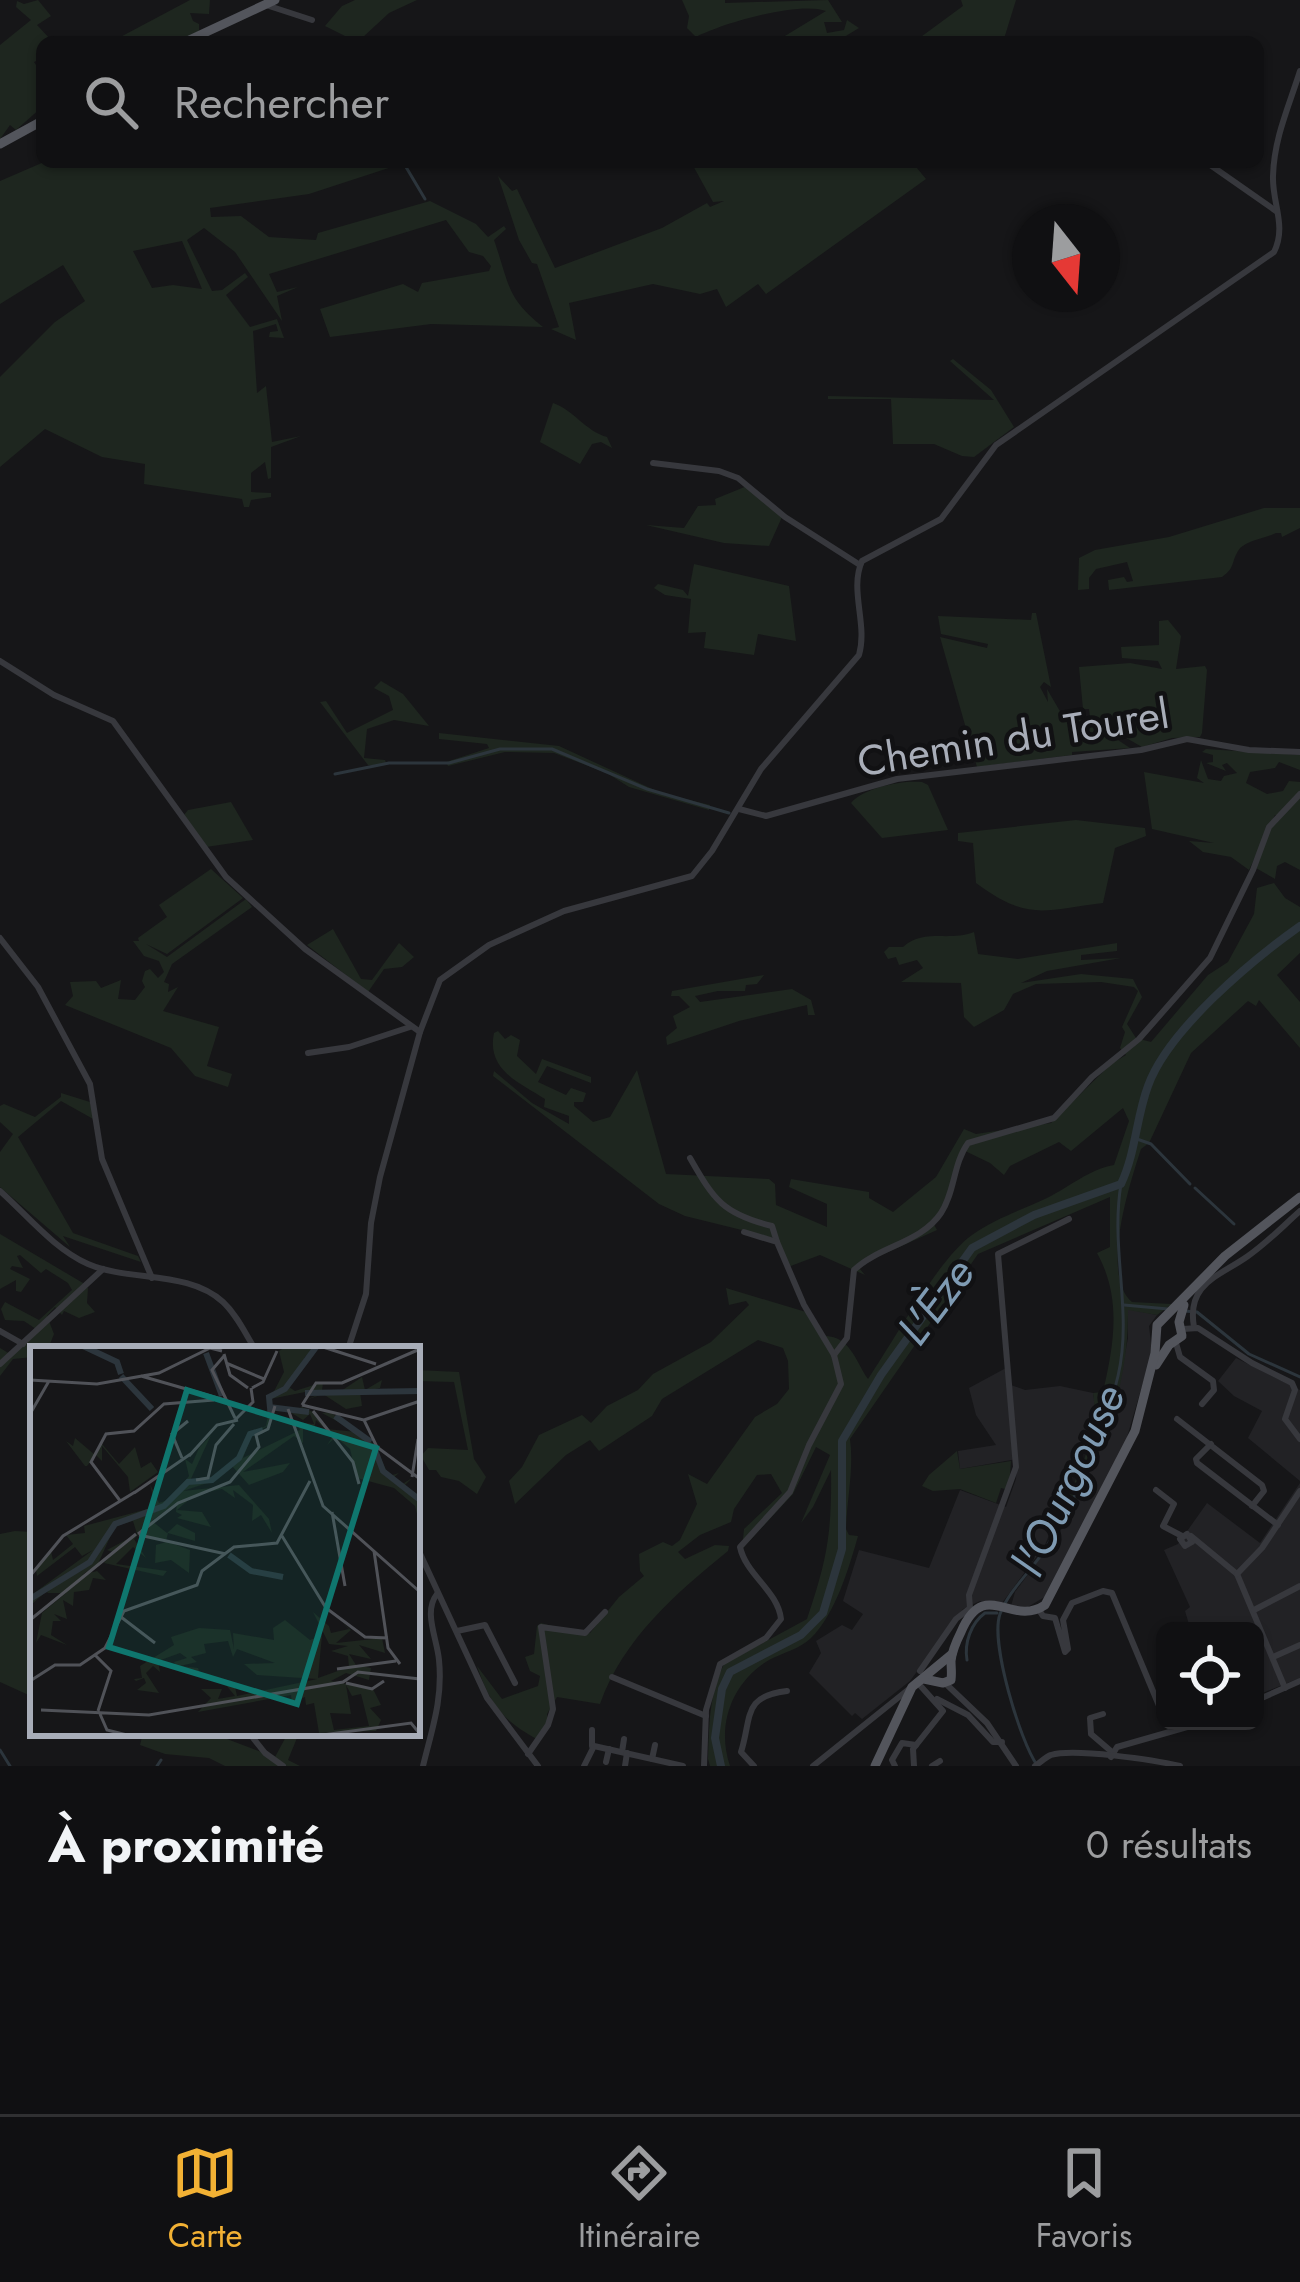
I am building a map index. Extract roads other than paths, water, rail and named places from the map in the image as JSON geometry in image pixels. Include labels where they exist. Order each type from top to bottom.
[{"type":"main road","points":[[197,36],[271,2]]},
{"type":"main road","points":[[0,144],[36,124]]},
{"type":"main road","points":[[874,1766],[900,1700],[918,1680],[942,1670],[972,1608],[1042,1607],[1132,1438],[1149,1380],[1157,1325],[1219,1262],[1300,1197]]},
{"type":"main road","points":[[1149,1380],[1186,1326],[1191,1293]]},
{"type":"main road","points":[[1167,1318],[1186,1326]]},
{"type":"main road","points":[[1157,1337],[1173,1344]]},
{"type":"street","points":[[271,2],[312,20]]},
{"type":"street","points":[[349,1346],[366,1294],[375,1198],[420,1032],[440,980],[512,932],[586,902],[692,877],[761,769],[859,655],[864,638],[857,579],[868,556],[941,519],[996,445],[1268,258],[1280,237],[1273,181],[1276,141],[1300,71]]},
{"type":"street","points":[[1215,168],[1277,212]]},
{"type":"street","points":[[653,463],[738,478],[784,517],[860,566]]},
{"type":"street","points":[[0,662],[68,702],[112,720],[226,877],[305,949],[420,1032]]},
{"type":"street","name":"Chemin du Tourel","points":[[738,808],[758,815],[774,814],[897,779],[1141,750],[1178,740],[1300,752]]},
{"type":"street","points":[[834,1354],[848,1339],[854,1270],[868,1258],[920,1233],[939,1216],[968,1142],[1054,1118],[1092,1077],[1139,1039],[1210,958],[1269,827],[1300,794]]},
{"type":"street","points":[[0,938],[38,987],[90,1084],[102,1160],[152,1278]]},
{"type":"street","points":[[308,1053],[349,1047],[410,1027]]},
{"type":"street","points":[[690,1158],[701,1184],[734,1216],[772,1226],[804,1305],[834,1354],[841,1384],[790,1492],[740,1547],[752,1575],[780,1607],[781,1621],[766,1638],[722,1662],[706,1716],[704,1766]]},
{"type":"street","points":[[0,1191],[64,1250],[103,1270],[193,1285],[212,1294],[229,1308],[253,1346]]},
{"type":"street","points":[[1300,1211],[1249,1255],[1211,1278],[1186,1326],[1296,1385],[1285,1417],[1300,1439]]},
{"type":"street","points":[[942,1670],[956,1619],[972,1608],[969,1594],[1016,1468],[998,1254],[1069,1219]]},
{"type":"street","points":[[744,1232],[777,1242]]},
{"type":"street","points":[[0,1364],[103,1270]]},
{"type":"street","points":[[0,1331],[22,1344]]},
{"type":"street","points":[[1173,1344],[1180,1357],[1213,1382],[1214,1390],[1202,1403]]},
{"type":"street","points":[[1177,1419],[1264,1487],[1252,1506]]},
{"type":"street","points":[[1211,1444],[1196,1462],[1278,1525]]},
{"type":"street","points":[[1156,1490],[1174,1504],[1163,1526],[1186,1536],[1237,1574],[1285,1688]]},
{"type":"street","points":[[1237,1574],[1300,1491]]},
{"type":"street","points":[[420,1554],[487,1699],[538,1766]]},
{"type":"street","points":[[1254,1610],[1300,1586]]},
{"type":"street","points":[[1042,1607],[1055,1618],[1065,1652],[1063,1618],[1072,1603],[1079,1597],[1111,1592],[1156,1700]]},
{"type":"street","points":[[423,1766],[434,1735],[440,1693],[430,1610],[437,1594]]},
{"type":"street","points":[[528,1754],[553,1709],[550,1671],[539,1632],[543,1624],[585,1633],[605,1612]]},
{"type":"street","points":[[457,1630],[484,1623],[515,1683]]},
{"type":"street","points":[[1274,1658],[1300,1645]]},
{"type":"street","points":[[914,1766],[911,1753],[943,1714],[918,1680],[942,1670]]},
{"type":"street","points":[[942,1670],[1016,1766]]},
{"type":"street","points":[[612,1677],[706,1716]]},
{"type":"street","points":[[1264,1697],[1300,1682]]},
{"type":"street","points":[[754,1766],[741,1753],[750,1709],[767,1694],[787,1690]]},
{"type":"street","points":[[934,1698],[954,1706],[993,1742],[1002,1742]]},
{"type":"street","points":[[814,1766],[900,1700]]},
{"type":"street","points":[[1103,1714],[1090,1718],[1091,1734],[1112,1754]]},
{"type":"street","points":[[584,1766],[592,1730]]},
{"type":"street","points":[[1169,1730],[1171,1734]]},
{"type":"street","points":[[1112,1754],[1117,1747],[1181,1730]]},
{"type":"street","points":[[251,1736],[283,1766]]},
{"type":"street","points":[[624,1739],[625,1766]]},
{"type":"street","points":[[894,1763],[902,1743],[916,1745]]},
{"type":"street","points":[[652,1759],[656,1745]]},
{"type":"street","points":[[592,1746],[683,1766]]},
{"type":"street","points":[[606,1762],[609,1749]]},
{"type":"street","points":[[1035,1766],[1052,1755],[1112,1754],[1180,1766]]},
{"type":"waterway","points":[[407,168],[425,199]]},
{"type":"waterway","points":[[335,774],[389,763],[449,763],[500,749],[552,749],[647,789],[729,813]]},
{"type":"waterway","name":"L'Èze","points":[[721,1766],[715,1738],[722,1689],[730,1672],[801,1635],[823,1613],[842,1549],[842,1441],[881,1375],[972,1248],[1034,1215],[1121,1184],[1148,1086],[1173,1042],[1236,977],[1300,926]]},
{"type":"waterway","points":[[1137,1139],[1151,1144],[1190,1184]]},
{"type":"waterway","name":"l'Ourgouse","points":[[1037,1765],[1008,1691],[999,1646],[1000,1614],[1070,1506],[1112,1398],[1122,1352],[1121,1184]]},
{"type":"waterway","points":[[1195,1188],[1234,1224]]},
{"type":"waterway","points":[[1124,1305],[1168,1309]]},
{"type":"waterway","points":[[1184,1311],[1197,1312],[1249,1354],[1300,1377]]},
{"type":"waterway","points":[[967,1660],[968,1640],[976,1622],[985,1613],[997,1613]]},
{"type":"waterway","points":[[0,1750],[10,1766]]},
{"type":"waterway","points":[[157,1766],[161,1760]]}]
